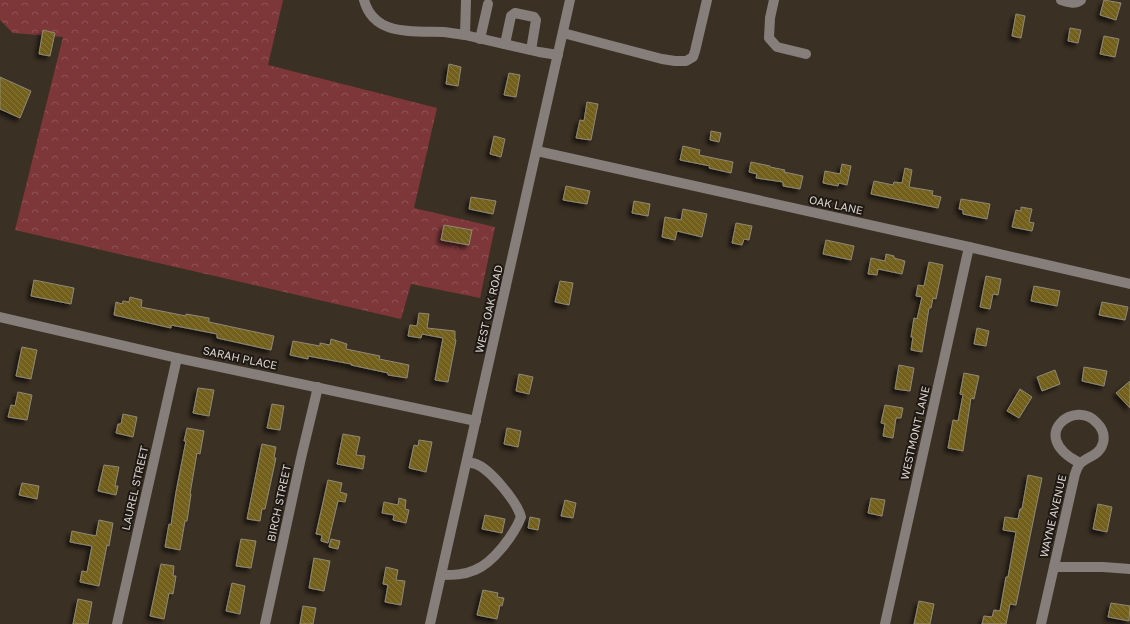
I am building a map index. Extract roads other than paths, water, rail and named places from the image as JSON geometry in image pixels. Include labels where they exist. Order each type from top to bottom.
[{"type":"street","points":[[364,0],[366,8],[372,17],[393,29],[406,32],[445,32],[465,35],[558,55]]},
{"type":"street","points":[[465,35],[466,0]]},
{"type":"street","name":"WEST OAK ROAD","points":[[430,624],[570,0]]},
{"type":"street","points":[[563,33],[662,59],[686,62],[693,57],[707,0]]},
{"type":"street","points":[[774,0],[770,18],[769,38],[777,48],[806,54]]},
{"type":"street","points":[[1061,0],[1073,3],[1077,3],[1081,0]]},
{"type":"street","points":[[480,39],[488,4]]},
{"type":"street","points":[[505,44],[511,16],[515,12],[534,17],[536,20],[531,50]]},
{"type":"street","name":"OAK LANE","points":[[537,151],[1130,284]]},
{"type":"street","name":"WESTMONT LANE","points":[[885,624],[969,247]]},
{"type":"street","name":"SARAH PLACE","points":[[0,317],[177,358],[476,421]]},
{"type":"street","name":"LAUREL STREET","points":[[117,624],[177,358]]},
{"type":"street","name":"BIRCH STREET","points":[[265,624],[318,387]]},
{"type":"street","name":"WAYNE AVENUE","points":[[1041,624],[1075,474],[1079,465],[1099,451],[1103,442],[1103,434],[1100,426],[1095,420],[1081,414],[1074,415],[1061,422],[1057,428],[1056,434],[1056,441],[1059,447],[1078,462]]},
{"type":"street","points":[[441,575],[460,574],[476,570],[489,562],[510,537],[521,517],[508,494],[485,469],[476,464],[467,462]]},
{"type":"street","points":[[1054,567],[1103,567],[1130,569]]}]
